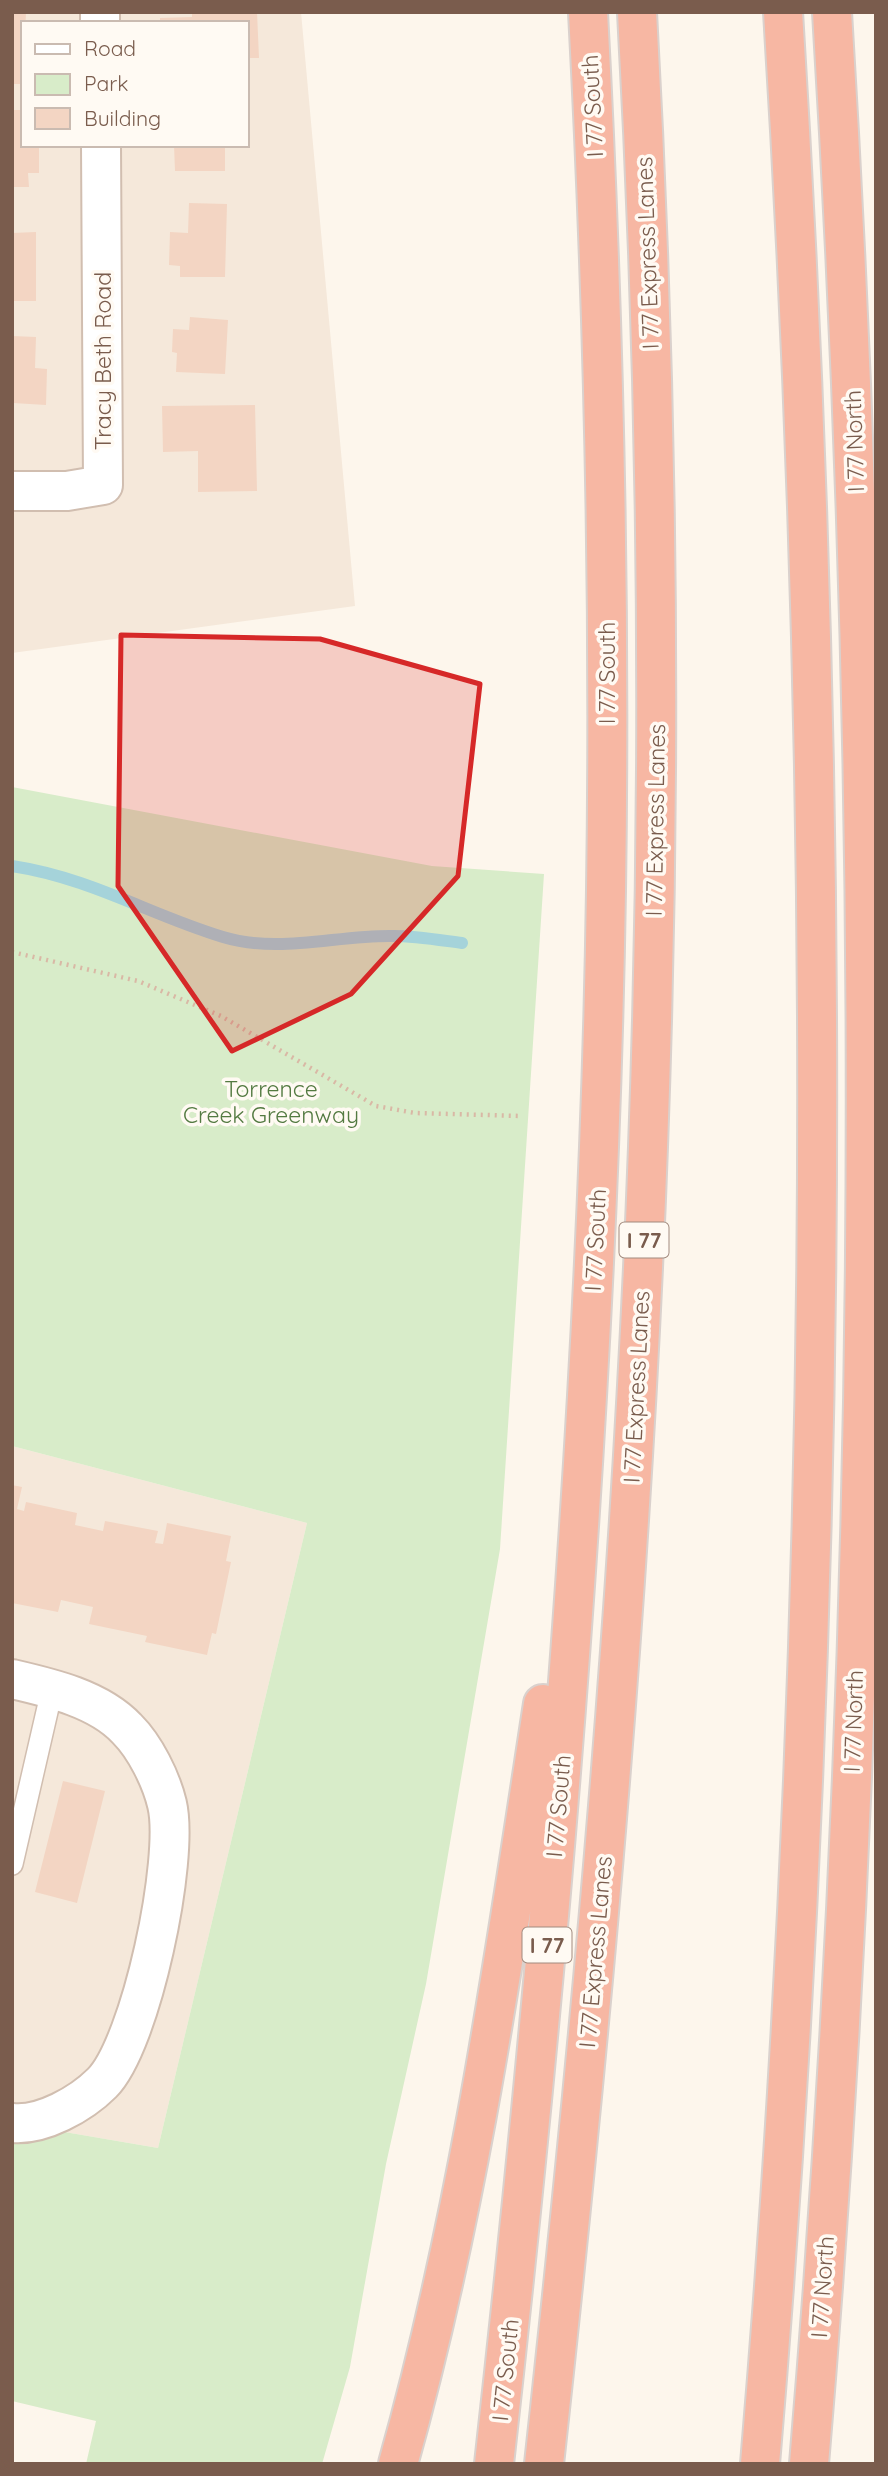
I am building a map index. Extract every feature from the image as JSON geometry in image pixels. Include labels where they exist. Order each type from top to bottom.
[{"type":"highway","name":"I 77 South","points":[[494,2464],[544,1981],[586,1425],[600,1133],[607,728],[600,310],[588,12]]},
{"type":"highway","name":"I 77 Express Lanes","points":[[544,2464],[593,1986],[634,1442],[648,1148],[655,784],[654,517],[637,12]]},
{"type":"highway","points":[[760,2464],[785,2121],[800,1826],[811,1549],[816,1269],[813,713],[805,434],[783,12]]},
{"type":"highway","name":"I 77 North","points":[[809,2464],[835,2110],[849,1841],[860,1550],[865,1270],[863,712],[854,432],[832,12]]},
{"type":"highway","points":[[865,1270],[876,1423]]},
{"type":"highway","points":[[398,2464],[444,2277],[478,2117],[586,1425]]},
{"type":"street","name":"Tracy Beth Road","points":[[12,491],[67,491],[103,485],[101,147]]},
{"type":"street","points":[[12,1679],[94,1704],[127,1729],[150,1762],[167,1804],[170,1847],[152,1959],[128,2040],[103,2082],[62,2112],[12,2123]]},
{"type":"lane","points":[[12,1864],[52,1690]]},
{"type":"path","points":[[12,952],[138,981],[209,1011],[376,1106],[415,1113],[521,1116]]},
{"type":"highlighted area","points":[[121,635],[320,639],[480,684],[458,876],[351,994],[232,1051],[118,886]]},
{"type":"shaded area","points":[[12,12],[301,12],[355,606],[12,653]]},
{"type":"shaded area","points":[[12,1446],[307,1523],[158,2148],[12,2123]]},
{"type":"green space","name":"Torrence Creek Greenway","points":[[12,787],[432,866],[544,874],[500,1549],[426,1984],[386,2164],[350,2367],[322,2464],[86,2464],[96,2421],[12,2401],[12,2123],[158,2148],[307,1523],[12,1446]]},
{"type":"building","points":[[12,12],[26,12],[26,21],[21,21],[21,84],[12,84]]},
{"type":"building","points":[[192,12],[257,12],[259,58],[248,58],[248,21],[160,21],[160,18],[192,17]]},
{"type":"building","points":[[12,110],[21,110],[21,147],[39,147],[39,173],[28,173],[29,187],[12,187]]},
{"type":"building","points":[[174,147],[225,147],[225,171],[175,171]]},
{"type":"building","points":[[189,203],[227,204],[225,277],[180,277],[180,266],[169,265],[170,232],[188,233]]},
{"type":"building","points":[[36,232],[36,301],[12,301],[12,233]]},
{"type":"building","points":[[190,317],[228,320],[225,374],[176,372],[177,353],[172,352],[173,329],[189,330]]},
{"type":"building","points":[[12,336],[36,337],[35,368],[47,369],[46,405],[13,403]]},
{"type":"building","points":[[255,405],[257,491],[198,492],[198,451],[163,452],[162,406]]},
{"type":"building","points":[[12,1485],[22,1487],[17,1509],[24,1511],[26,1502],[77,1513],[75,1525],[103,1531],[105,1521],[158,1531],[155,1543],[163,1544],[167,1523],[231,1536],[226,1561],[231,1562],[216,1634],[212,1633],[207,1655],[145,1642],[147,1636],[89,1624],[93,1607],[61,1600],[58,1612],[12,1603]]},
{"type":"building","points":[[63,1781],[105,1791],[77,1903],[35,1892]]},
{"type":"waterway","points":[[12,866],[68,879],[196,928],[244,942],[286,944],[393,936],[462,943]]}]
